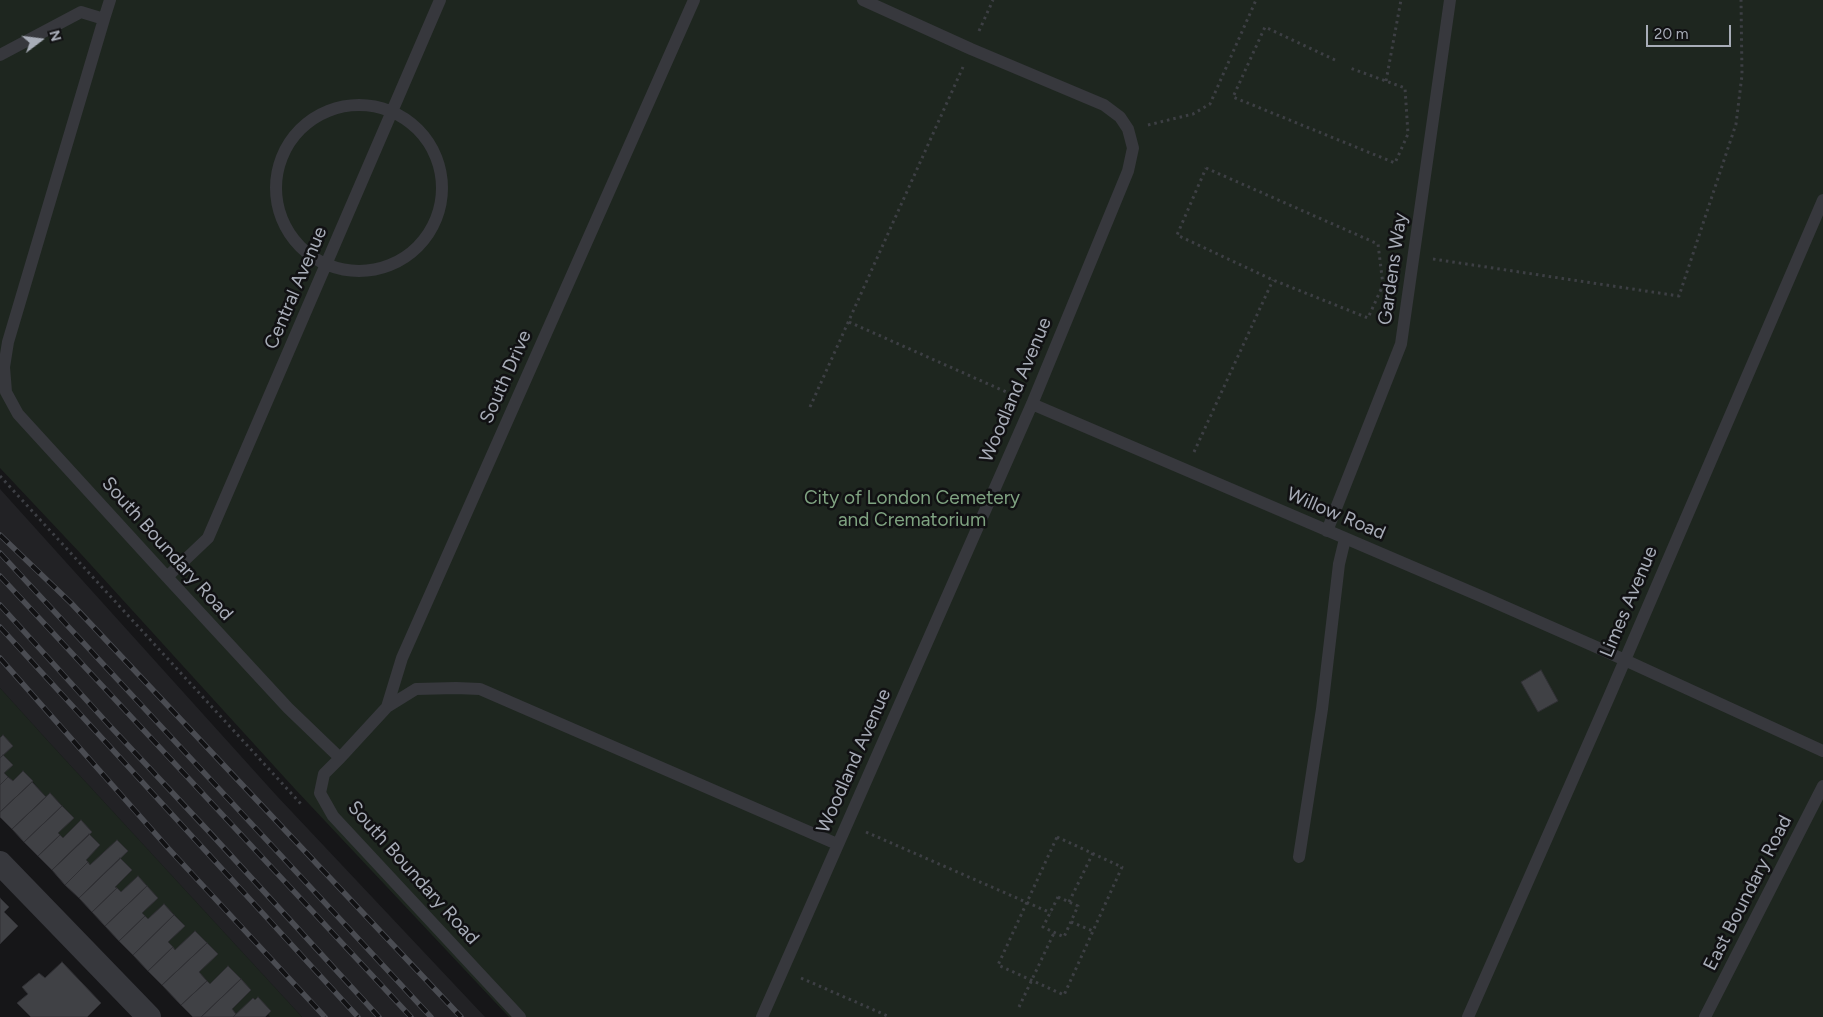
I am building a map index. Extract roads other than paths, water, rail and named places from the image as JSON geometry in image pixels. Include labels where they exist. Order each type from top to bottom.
[{"type":"street","points":[[0,863],[143,1015]]},
{"type":"lane","name":"South Boundary Road","points":[[110,0],[8,342],[4,367],[6,392],[18,414],[167,578],[288,708],[340,758],[324,774],[320,793],[333,816],[520,1017]]},
{"type":"lane","name":"Central Avenue","points":[[167,578],[208,538],[440,0]]},
{"type":"lane","name":"South Drive","points":[[340,758],[387,707],[402,658],[694,0]]},
{"type":"lane","name":"Woodland Avenue","points":[[762,1017],[1032,404],[1128,171],[1133,148],[1128,129],[1120,117],[1104,105],[971,49],[863,0]]},
{"type":"lane","name":"Gardens Way","points":[[1327,531],[1401,344],[1450,0]]},
{"type":"lane","points":[[0,56],[81,12],[104,19]]},
{"type":"lane","points":[[352,104],[379,106],[404,117],[424,136],[438,160],[442,187],[438,214],[426,239],[406,258],[380,269],[353,272],[326,265],[302,250],[285,228],[276,202],[276,174],[284,148],[302,126],[324,111],[352,104]]},
{"type":"lane","name":"Limes Avenue","points":[[1468,1017],[1625,660],[1823,200]]},
{"type":"lane","name":"Willow Road","points":[[1032,404],[1625,660]]},
{"type":"lane","points":[[1299,857],[1322,709],[1339,564],[1346,539]]},
{"type":"lane","points":[[1625,660],[1823,751]]},
{"type":"lane","points":[[387,707],[416,689],[480,689],[837,844]]},
{"type":"lane","name":"East Boundary Road","points":[[1705,1017],[1823,786]]},
{"type":"railway","points":[[0,535],[71,603],[461,1017]]},
{"type":"railway","points":[[0,553],[431,1017]]},
{"type":"railway","points":[[0,576],[411,1017]]},
{"type":"railway","points":[[0,605],[379,1017]]},
{"type":"railway","points":[[0,627],[358,1017]]},
{"type":"railway","points":[[0,658],[168,848],[325,1017]]},
{"type":"park label","name":"City of London Cemetery and Crematorium","points":[[912,509]]}]
